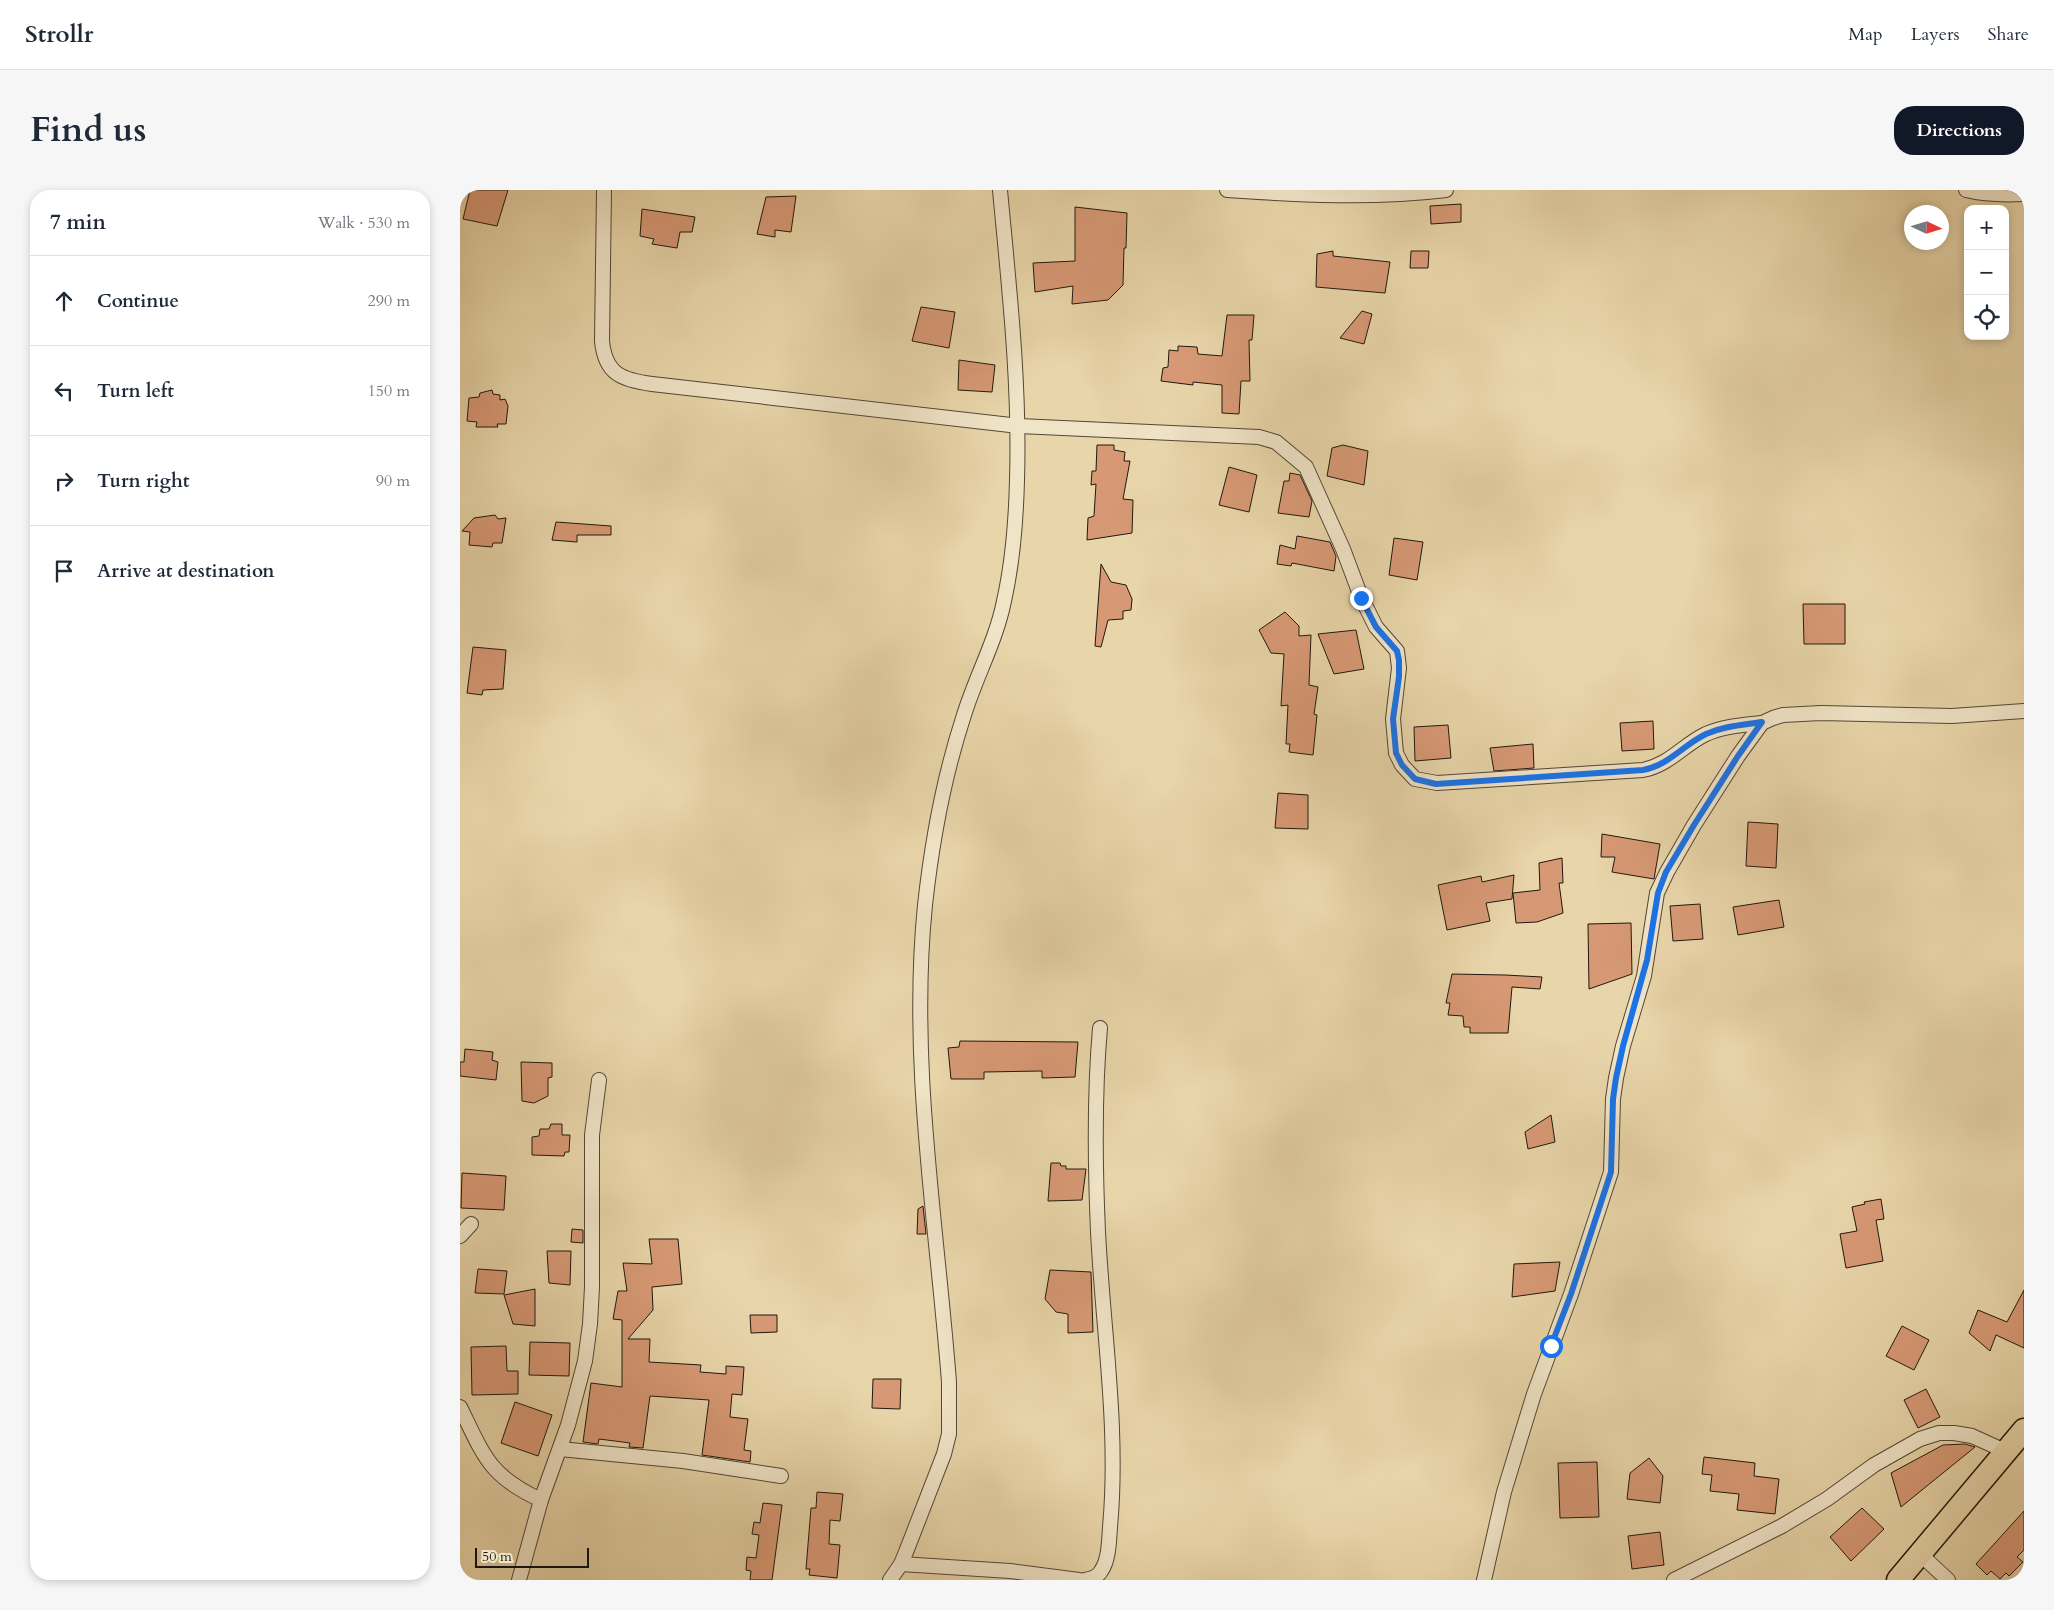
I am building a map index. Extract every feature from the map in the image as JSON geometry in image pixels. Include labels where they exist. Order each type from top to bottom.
[{"type":"main road","points":[[1898,1580],[2024,1430]]},
{"type":"street","points":[[604,190],[601,324],[603,353],[608,366],[621,376],[638,382],[652,384],[1019,426],[1259,437],[1276,442],[1297,458],[1306,468],[1314,483],[1361,598],[1376,627],[1397,651],[1400,668],[1393,719],[1396,753],[1402,765],[1415,779],[1436,784],[1643,770],[1662,764],[1704,735],[1729,727],[1795,714],[1952,716],[2024,711]]},
{"type":"street","points":[[890,1580],[901,1564],[942,1463],[949,1434],[950,1412],[947,1352],[921,1064],[920,981],[926,902],[944,789],[955,743],[973,688],[990,650],[1004,602],[1014,539],[1019,426],[1016,370],[1000,190]]},
{"type":"street","points":[[1227,190],[1330,196],[1419,193],[1446,190]]},
{"type":"street","points":[[1966,190],[1984,194],[2024,194]]},
{"type":"street","points":[[1484,1580],[1494,1534],[1534,1394],[1571,1294],[1611,1172],[1613,1099],[1616,1078],[1647,960],[1658,893],[1666,872],[1694,825],[1762,722]]},
{"type":"street","points":[[1090,1579],[1101,1572],[1108,1542],[1114,1460],[1096,1182],[1096,1076],[1100,1028]]},
{"type":"street","points":[[519,1580],[541,1500],[578,1392],[585,1361],[590,1324],[592,1135],[599,1080]]},
{"type":"street","points":[[460,1236],[471,1224]]},
{"type":"street","points":[[460,1407],[484,1455],[495,1471],[520,1490],[541,1500]]},
{"type":"street","points":[[1674,1580],[1782,1526],[1827,1499],[1874,1465],[1920,1439],[1939,1433],[1954,1432],[1972,1436],[2005,1451]]},
{"type":"street","points":[[560,1449],[683,1461],[781,1476]]},
{"type":"street","points":[[1920,1554],[1948,1580]]},
{"type":"street","points":[[901,1564],[1010,1571],[1079,1580]]},
{"type":"building","points":[[470,190],[508,190],[497,226],[463,219]]},
{"type":"building","points":[[796,196],[791,232],[775,230],[775,237],[757,234],[766,197]]},
{"type":"building","points":[[1461,204],[1461,222],[1431,224],[1430,206]]},
{"type":"building","points":[[1075,207],[1127,213],[1123,285],[1108,300],[1072,304],[1073,286],[1035,292],[1033,263],[1075,261]]},
{"type":"building","points":[[642,209],[695,217],[692,232],[680,232],[677,248],[652,244],[654,239],[640,236]]},
{"type":"building","points":[[1333,251],[1333,256],[1390,262],[1385,293],[1316,287],[1317,254]]},
{"type":"building","points":[[1411,251],[1429,251],[1428,268],[1410,268]]},
{"type":"building","points":[[921,307],[955,312],[949,348],[912,341]]},
{"type":"building","points":[[1362,311],[1372,314],[1364,344],[1340,338]]},
{"type":"building","points":[[1227,315],[1254,315],[1252,340],[1249,340],[1250,381],[1241,381],[1239,414],[1222,413],[1222,385],[1193,382],[1193,385],[1161,381],[1163,368],[1168,367],[1169,350],[1178,351],[1178,346],[1197,347],[1198,354],[1222,356]]},
{"type":"building","points":[[959,360],[995,365],[992,392],[958,390]]},
{"type":"building","points":[[492,390],[493,394],[500,395],[500,400],[505,399],[508,406],[506,424],[497,424],[498,427],[476,427],[477,422],[467,421],[469,398],[479,397],[480,393]]},
{"type":"building","points":[[1097,445],[1114,445],[1114,450],[1125,452],[1124,461],[1130,461],[1123,499],[1133,500],[1132,533],[1087,540],[1088,518],[1094,516],[1096,484],[1091,485],[1092,471],[1096,471]]},
{"type":"building","points":[[1343,445],[1368,451],[1364,485],[1327,476],[1332,448]]},
{"type":"building","points":[[1229,467],[1257,475],[1249,512],[1219,505]]},
{"type":"building","points":[[1290,473],[1300,475],[1312,501],[1309,517],[1278,513],[1284,481],[1289,481]]},
{"type":"building","points":[[495,515],[498,519],[506,518],[502,543],[493,543],[492,547],[469,545],[470,532],[462,531],[474,518]]},
{"type":"building","points":[[556,522],[611,526],[611,535],[577,535],[577,542],[552,540]]},
{"type":"building","points":[[1297,536],[1330,542],[1336,556],[1334,571],[1292,563],[1291,566],[1277,564],[1280,545],[1295,549]]},
{"type":"building","points":[[1394,538],[1423,542],[1417,580],[1389,575]]},
{"type":"building","points":[[1101,564],[1111,582],[1126,585],[1132,599],[1131,610],[1123,611],[1123,619],[1108,620],[1101,647],[1095,646]]},
{"type":"building","points":[[1803,604],[1845,604],[1845,644],[1804,644]]},
{"type":"building","points":[[1285,612],[1299,626],[1299,636],[1311,635],[1309,685],[1318,687],[1314,714],[1317,715],[1313,755],[1289,752],[1290,744],[1286,744],[1288,705],[1281,706],[1284,654],[1271,653],[1259,630]]},
{"type":"building","points":[[1356,630],[1364,669],[1334,674],[1318,634]]},
{"type":"building","points":[[473,647],[506,650],[503,689],[483,690],[482,695],[467,693]]},
{"type":"building","points":[[1653,721],[1654,749],[1622,751],[1620,723]]},
{"type":"building","points":[[1448,725],[1451,758],[1415,761],[1414,727]]},
{"type":"building","points":[[1533,744],[1534,768],[1494,771],[1490,748]]},
{"type":"building","points":[[1278,793],[1308,795],[1308,829],[1275,828]]},
{"type":"building","points":[[1748,822],[1778,824],[1776,868],[1746,866]]},
{"type":"building","points":[[1602,834],[1660,844],[1654,879],[1612,872],[1615,857],[1601,857]]},
{"type":"building","points":[[1562,858],[1563,883],[1559,883],[1563,913],[1537,922],[1516,923],[1513,893],[1540,890],[1539,863]]},
{"type":"building","points":[[1514,875],[1512,899],[1486,903],[1490,921],[1447,930],[1438,885],[1481,876],[1482,882]]},
{"type":"building","points":[[1779,900],[1784,927],[1738,935],[1733,907]]},
{"type":"building","points":[[1700,904],[1703,939],[1673,941],[1670,906]]},
{"type":"building","points":[[1631,923],[1632,974],[1589,989],[1588,924]]},
{"type":"building","points":[[1452,974],[1542,977],[1540,989],[1512,987],[1508,1033],[1470,1033],[1470,1027],[1464,1027],[1463,1016],[1448,1015],[1450,1003],[1446,1003]]},
{"type":"building","points":[[960,1041],[1078,1042],[1075,1077],[1042,1078],[1042,1071],[984,1072],[984,1079],[951,1079],[948,1048],[959,1047]]},
{"type":"building","points":[[465,1049],[493,1052],[492,1060],[498,1062],[496,1080],[460,1076],[460,1062],[464,1062]]},
{"type":"building","points":[[521,1062],[552,1063],[552,1077],[548,1078],[548,1096],[534,1103],[522,1101]]},
{"type":"building","points":[[1551,1115],[1555,1142],[1528,1149],[1525,1132]]},
{"type":"building","points":[[551,1124],[562,1124],[562,1135],[570,1135],[569,1152],[565,1152],[564,1156],[532,1155],[532,1137],[539,1136],[540,1129],[549,1129]]},
{"type":"building","points":[[1051,1163],[1060,1163],[1061,1166],[1066,1166],[1066,1169],[1086,1169],[1082,1200],[1048,1201]]},
{"type":"building","points":[[462,1173],[506,1176],[504,1210],[461,1208]]},
{"type":"building","points":[[1881,1199],[1884,1219],[1876,1220],[1883,1261],[1846,1268],[1840,1234],[1857,1231],[1852,1207],[1865,1204],[1864,1202]]},
{"type":"building","points":[[923,1206],[926,1234],[917,1234],[918,1209]]},
{"type":"building","points":[[572,1229],[583,1230],[583,1243],[571,1242]]},
{"type":"building","points":[[649,1239],[678,1239],[682,1284],[652,1287],[653,1310],[628,1339],[650,1339],[649,1362],[701,1365],[700,1372],[726,1374],[726,1366],[744,1367],[742,1395],[732,1394],[730,1417],[748,1419],[744,1450],[751,1451],[750,1462],[702,1455],[709,1400],[650,1396],[643,1448],[629,1447],[630,1443],[599,1439],[598,1444],[583,1442],[591,1383],[622,1387],[622,1320],[613,1319],[618,1291],[627,1291],[623,1263],[652,1264]]},
{"type":"building","points":[[547,1251],[571,1251],[570,1285],[549,1283]]},
{"type":"building","points":[[1560,1262],[1555,1291],[1512,1297],[1514,1264]]},
{"type":"building","points":[[478,1269],[507,1271],[504,1294],[475,1293]]},
{"type":"building","points":[[1050,1270],[1091,1272],[1093,1332],[1068,1333],[1068,1314],[1056,1312],[1045,1299]]},
{"type":"building","points":[[535,1289],[535,1326],[513,1324],[504,1295]]},
{"type":"building","points":[[2024,1290],[2024,1348],[1996,1335],[1990,1351],[1969,1333],[1978,1310],[2007,1322]]},
{"type":"building","points":[[750,1315],[777,1315],[777,1332],[751,1333]]},
{"type":"building","points":[[1902,1326],[1929,1340],[1914,1370],[1886,1356]]},
{"type":"building","points":[[530,1342],[570,1343],[569,1376],[529,1375]]},
{"type":"building","points":[[506,1346],[507,1371],[518,1371],[518,1394],[472,1395],[471,1347]]},
{"type":"building","points":[[873,1379],[901,1379],[900,1409],[872,1408]]},
{"type":"building","points":[[1926,1389],[1940,1417],[1918,1428],[1904,1400]]},
{"type":"building","points":[[515,1402],[552,1415],[538,1456],[501,1443]]},
{"type":"building","points":[[1965,1444],[1975,1447],[1901,1507],[1891,1473],[1943,1445]]},
{"type":"building","points":[[1704,1457],[1755,1463],[1754,1476],[1779,1479],[1775,1514],[1737,1510],[1739,1494],[1710,1491],[1712,1475],[1702,1474]]},
{"type":"building","points":[[1649,1458],[1663,1476],[1660,1503],[1627,1499],[1630,1473]]},
{"type":"building","points":[[1597,1462],[1599,1517],[1560,1518],[1558,1463]]},
{"type":"building","points":[[817,1492],[843,1494],[840,1521],[830,1520],[829,1544],[840,1545],[837,1578],[809,1575],[810,1569],[806,1569],[811,1508],[816,1508]]},
{"type":"building","points":[[763,1503],[782,1505],[772,1580],[750,1580],[751,1571],[746,1570],[747,1557],[756,1558],[759,1535],[752,1534],[754,1522],[760,1523]]},
{"type":"building","points":[[1862,1508],[1884,1529],[1851,1561],[1830,1537]]},
{"type":"building","points":[[2024,1511],[2024,1550],[2017,1557],[2023,1562],[2009,1576],[2006,1573],[2000,1579],[1991,1571],[1987,1575],[1976,1564]]},
{"type":"building","points":[[1660,1532],[1664,1565],[1632,1569],[1628,1536]]},
{"type":"route","points":[[1361,598],[1376,627],[1397,651],[1400,668],[1393,719],[1396,753],[1409,774],[1422,782],[1436,784],[1643,770],[1662,764],[1704,735],[1729,727],[1762,722],[1694,825],[1662,880],[1654,904],[1644,976],[1623,1046],[1616,1078],[1613,1099],[1611,1172],[1571,1294],[1551,1346]]}]
